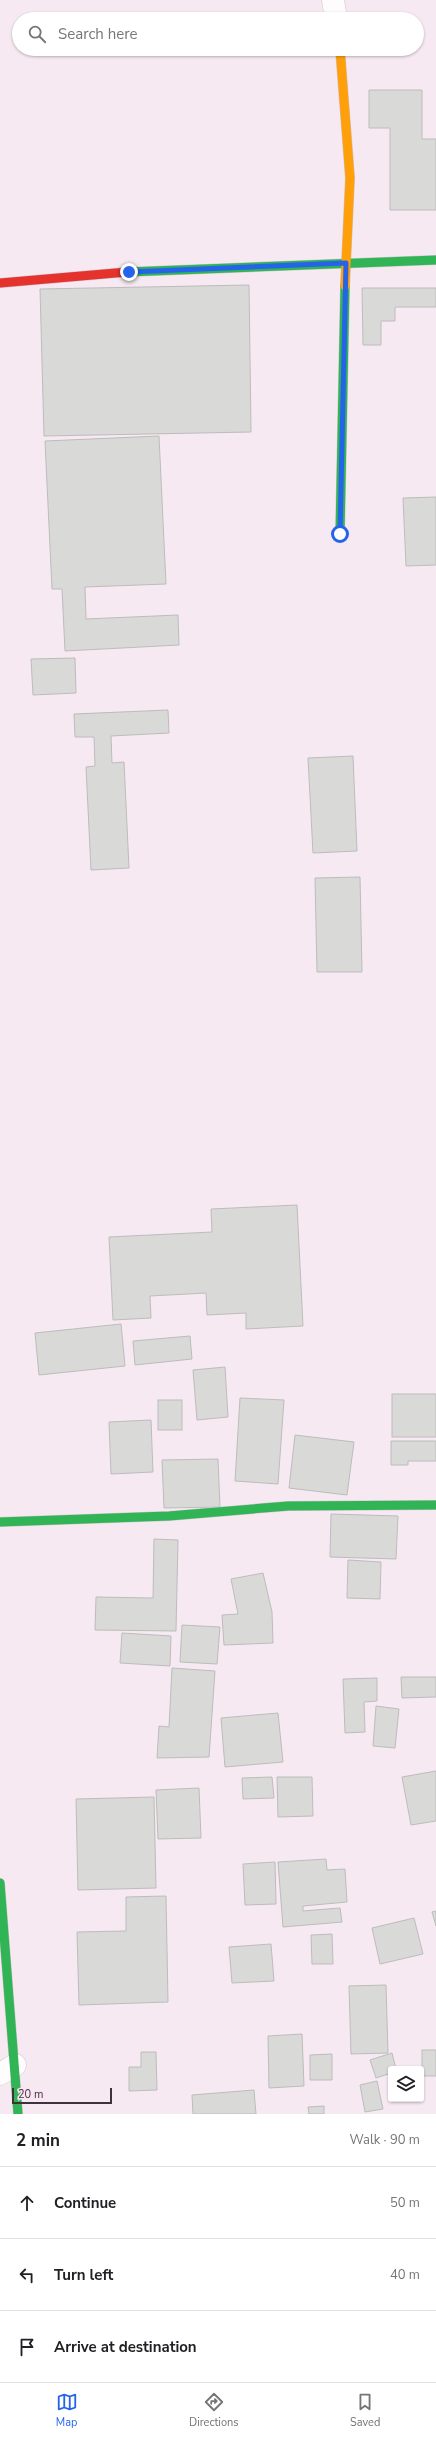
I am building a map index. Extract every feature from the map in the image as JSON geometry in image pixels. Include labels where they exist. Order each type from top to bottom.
[{"type":"street","points":[[333,0],[335,12]]},
{"type":"street","points":[[340,534],[346,263],[350,178],[341,56]]},
{"type":"street","points":[[0,283],[129,272],[436,260]]},
{"type":"street","points":[[0,1522],[169,1516],[288,1506],[436,1505]]},
{"type":"street","points":[[0,1883],[8,2070],[18,2114]]},
{"type":"building","points":[[369,90],[422,90],[422,139],[436,139],[436,210],[390,210],[390,128],[369,128]]},
{"type":"building","points":[[249,285],[251,432],[44,436],[40,289]]},
{"type":"building","points":[[362,288],[436,288],[436,307],[395,307],[395,321],[381,321],[381,345],[363,345]]},
{"type":"building","points":[[159,436],[166,584],[85,587],[86,619],[178,615],[179,645],[65,651],[62,589],[52,589],[45,441]]},
{"type":"building","points":[[436,497],[436,565],[406,566],[403,498]]},
{"type":"building","points":[[75,658],[76,693],[33,695],[31,659]]},
{"type":"building","points":[[168,710],[169,733],[111,736],[112,763],[124,762],[129,868],[91,870],[86,767],[95,766],[94,737],[75,737],[74,714]]},
{"type":"building","points":[[353,756],[357,851],[313,853],[308,758]]},
{"type":"building","points":[[360,877],[362,972],[317,972],[315,878]]},
{"type":"building","points":[[297,1205],[303,1326],[246,1329],[246,1313],[207,1315],[206,1293],[150,1296],[151,1318],[113,1320],[109,1237],[212,1232],[211,1209]]},
{"type":"building","points":[[121,1324],[125,1366],[39,1375],[35,1333]]},
{"type":"building","points":[[190,1336],[192,1359],[135,1365],[133,1341]]},
{"type":"building","points":[[225,1367],[228,1417],[197,1420],[193,1370]]},
{"type":"building","points":[[392,1394],[436,1394],[436,1437],[392,1437]]},
{"type":"building","points":[[240,1398],[284,1400],[278,1484],[235,1481]]},
{"type":"building","points":[[158,1400],[182,1400],[182,1430],[158,1430]]},
{"type":"building","points":[[151,1420],[153,1472],[111,1474],[109,1422]]},
{"type":"building","points":[[295,1435],[354,1442],[347,1495],[289,1488]]},
{"type":"building","points":[[391,1441],[436,1441],[436,1461],[408,1461],[408,1465],[391,1465]]},
{"type":"building","points":[[218,1459],[220,1507],[164,1508],[162,1460]]},
{"type":"building","points":[[331,1514],[398,1516],[396,1559],[330,1557]]},
{"type":"building","points":[[154,1539],[178,1540],[176,1631],[95,1630],[96,1597],[153,1598]]},
{"type":"building","points":[[348,1560],[381,1562],[380,1599],[347,1598]]},
{"type":"building","points":[[263,1573],[272,1612],[273,1643],[224,1645],[222,1615],[238,1614],[231,1579]]},
{"type":"building","points":[[182,1625],[220,1627],[217,1664],[180,1662]]},
{"type":"building","points":[[122,1633],[171,1636],[170,1666],[120,1663]]},
{"type":"building","points":[[172,1668],[215,1671],[209,1757],[157,1758],[159,1726],[169,1727]]},
{"type":"building","points":[[401,1677],[436,1677],[436,1697],[402,1698]]},
{"type":"building","points":[[377,1678],[377,1701],[364,1702],[365,1732],[345,1733],[343,1679]]},
{"type":"building","points":[[376,1706],[399,1709],[395,1748],[373,1746]]},
{"type":"building","points":[[278,1713],[283,1762],[225,1767],[221,1718]]},
{"type":"building","points":[[436,1771],[436,1821],[411,1825],[402,1777]]},
{"type":"building","points":[[272,1777],[274,1798],[243,1799],[242,1778]]},
{"type":"building","points":[[277,1777],[312,1777],[313,1816],[278,1817]]},
{"type":"building","points":[[199,1788],[201,1838],[158,1839],[156,1790]]},
{"type":"building","points":[[154,1797],[156,1888],[78,1890],[76,1799]]},
{"type":"building","points":[[326,1859],[327,1870],[345,1869],[347,1902],[303,1906],[303,1911],[340,1908],[342,1922],[283,1927],[278,1862]]},
{"type":"building","points":[[275,1862],[276,1904],[245,1905],[243,1864]]},
{"type":"building","points":[[166,1896],[168,2002],[79,2005],[77,1932],[126,1931],[126,1897]]},
{"type":"building","points":[[436,1911],[436,1926],[432,1912]]},
{"type":"building","points":[[414,1918],[423,1954],[380,1964],[372,1928]]},
{"type":"building","points":[[332,1934],[333,1964],[312,1964],[311,1935]]},
{"type":"building","points":[[271,1944],[274,1981],[232,1983],[229,1947]]},
{"type":"building","points":[[386,1985],[388,2053],[351,2054],[349,1986]]},
{"type":"building","points":[[302,2034],[304,2086],[269,2088],[268,2036]]},
{"type":"building","points":[[422,2050],[436,2050],[436,2076],[424,2076],[424,2066],[422,2066]]},
{"type":"building","points":[[141,2052],[156,2052],[157,2090],[129,2091],[129,2067],[141,2067]]},
{"type":"building","points":[[392,2053],[395,2066],[388,2066],[388,2074],[376,2078],[370,2060]]},
{"type":"building","points":[[332,2054],[332,2080],[310,2080],[310,2055]]},
{"type":"building","points":[[377,2081],[383,2109],[365,2112],[360,2085]]},
{"type":"building","points":[[254,2090],[256,2114],[193,2114],[192,2095]]},
{"type":"building","points":[[324,2106],[324,2114],[309,2114],[308,2107]]},
{"type":"traffic: fast","points":[[127,272],[436,260]]},
{"type":"traffic: fast","points":[[340,534],[345,286]]},
{"type":"traffic: fast","points":[[0,1522],[169,1516],[288,1506],[436,1505]]},
{"type":"traffic: fast","points":[[0,1883],[18,2114]]},
{"type":"traffic: slow","points":[[341,56],[350,178],[345,286]]},
{"type":"traffic: jam","points":[[0,283],[127,272]]},
{"type":"route","points":[[129,272],[346,263],[340,534]]}]
